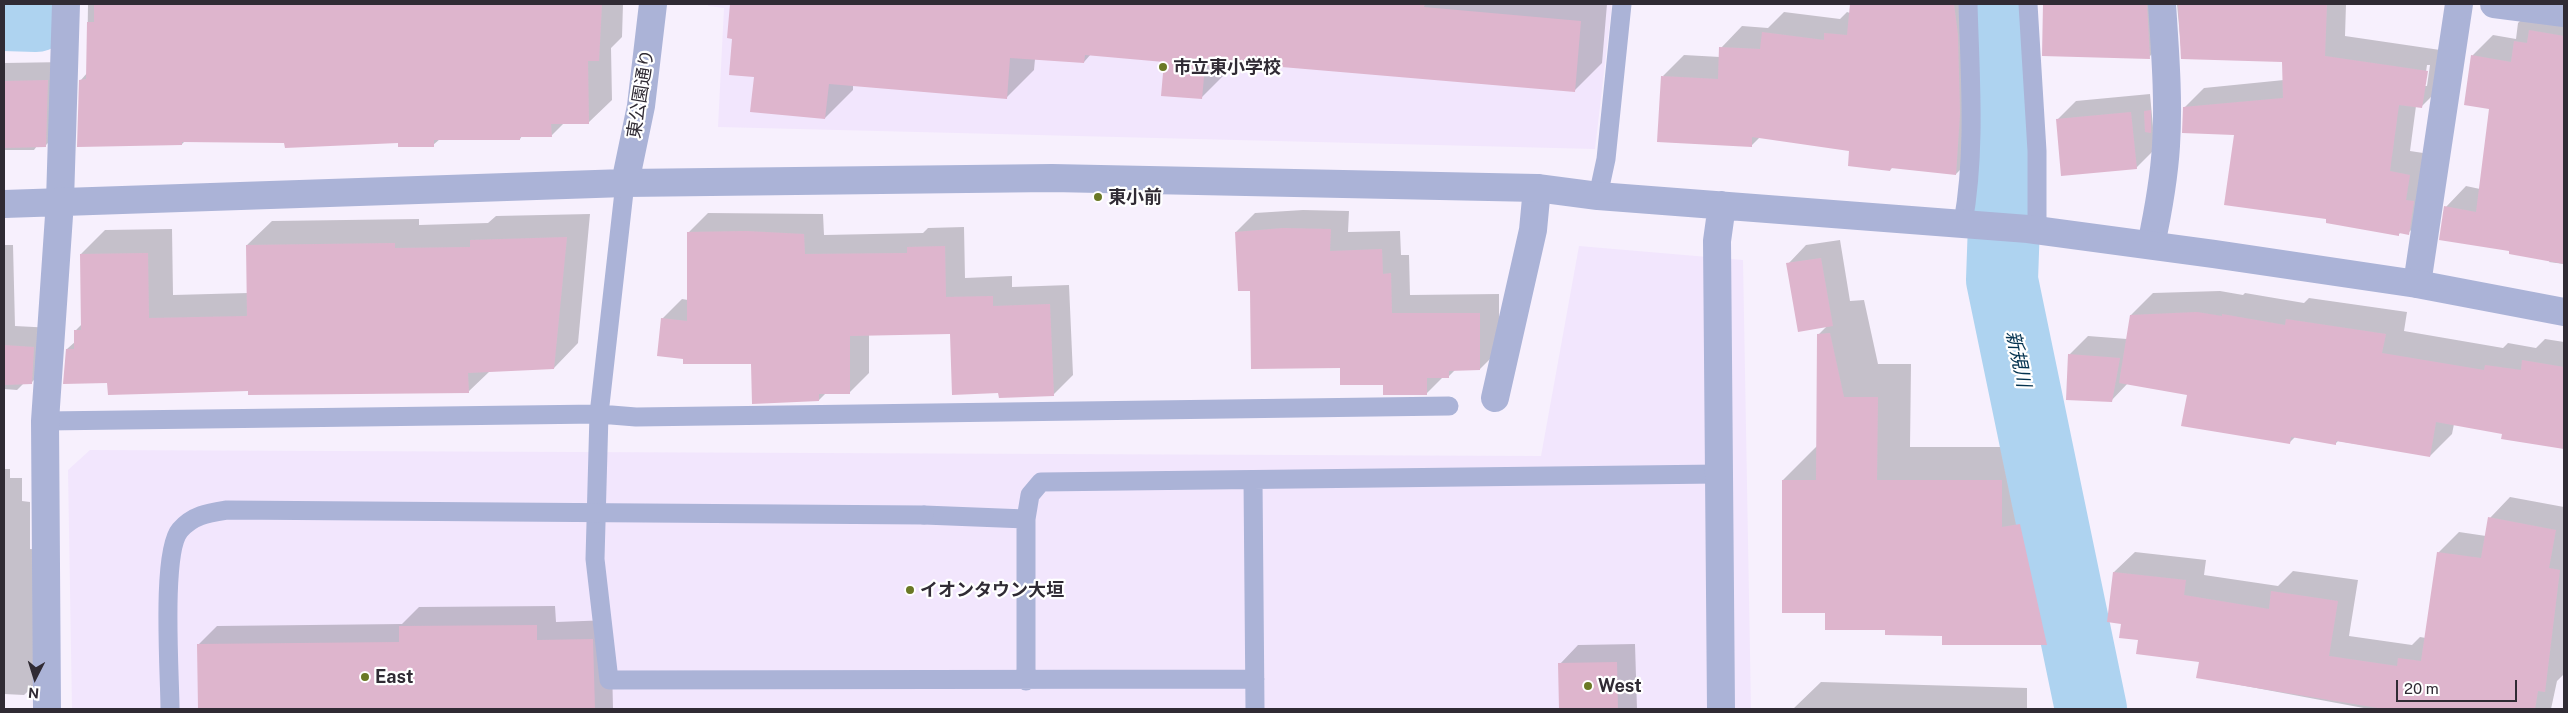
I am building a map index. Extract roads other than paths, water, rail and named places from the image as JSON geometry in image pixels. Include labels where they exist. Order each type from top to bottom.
[{"type":"street","points":[[47,709],[45,421],[60,201],[66,4]]},
{"type":"street","name":"東公園通り","points":[[625,183],[641,106],[653,4]]},
{"type":"street","points":[[2151,245],[2159,210],[2168,109],[2162,4]]},
{"type":"street","points":[[2417,284],[2459,4]]},
{"type":"street","points":[[2494,4],[2564,13]]},
{"type":"street","points":[[4,204],[625,183],[1052,178],[1537,188],[1598,196],[1970,223],[2032,230],[2151,245],[2417,284],[2564,312]]},
{"type":"street","points":[[1495,398],[1533,230],[1537,188]]},
{"type":"street","points":[[1721,709],[1717,240],[1722,205]]},
{"type":"lane","points":[[1598,196],[1606,159],[1622,4]]},
{"type":"lane","points":[[1968,4],[1972,151],[1969,188],[1970,223]]},
{"type":"lane","points":[[2028,4],[2037,151],[2032,230]]},
{"type":"lane","points":[[625,183],[599,414],[595,559],[609,680],[1026,681],[1255,679]]},
{"type":"lane","points":[[45,421],[599,414],[636,417],[1449,406]]},
{"type":"lane","points":[[1026,681],[1026,519],[1030,494],[1041,482],[1719,474]]},
{"type":"lane","points":[[1253,480],[1255,709]]},
{"type":"lane","points":[[170,709],[169,584],[171,556],[178,532],[196,516],[227,510],[924,515],[1026,519]]},
{"type":"waterway","name":"新規川","points":[[1995,4],[2006,168],[2002,280],[2091,709]]},
{"type":"waterway","points":[[4,15],[36,16]]},
{"type":"place","name":"市立東小学校","points":[[1163,67]]},
{"type":"place","name":"東小前","points":[[1098,197]]},
{"type":"place","name":"イオンタウン大垣","points":[[910,590]]},
{"type":"place","name":"East","points":[[365,677]]},
{"type":"place","name":"West","points":[[1588,686]]}]
